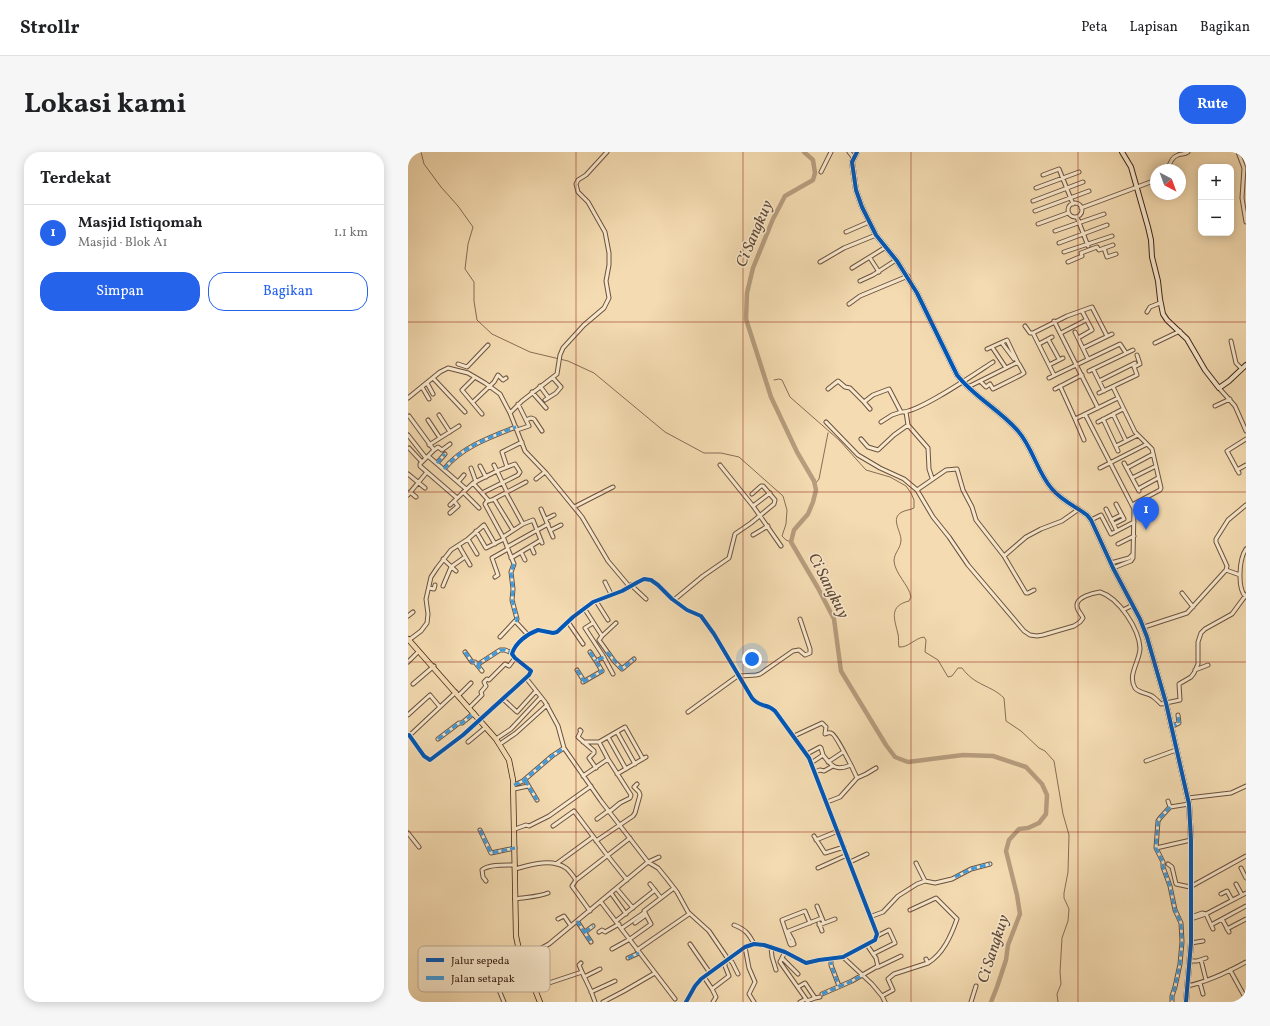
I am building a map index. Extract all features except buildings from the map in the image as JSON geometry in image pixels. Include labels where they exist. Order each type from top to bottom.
[{"type":"main road","points":[[409,641],[434,666],[480,719],[500,744],[509,760],[513,775],[514,787],[516,936],[519,946]]},
{"type":"main road","points":[[536,992],[540,1002]]},
{"type":"street","points":[[510,413],[532,392],[557,374],[560,355],[564,345],[604,308],[609,298],[606,281],[610,260],[605,232],[588,202],[578,192],[576,184],[578,180],[586,175],[607,152]]},
{"type":"street","points":[[821,172],[831,152]]},
{"type":"street","points":[[849,152],[853,157]]},
{"type":"street","points":[[856,152],[852,162],[856,190],[862,207],[876,235],[908,276],[933,323],[954,369],[962,382],[1008,420],[1019,432],[1051,489],[1092,520],[1112,566],[1144,627],[1166,703],[1189,804],[1191,840],[1191,943],[1186,1002]]},
{"type":"street","points":[[1122,152],[1131,167],[1150,234],[1152,257],[1158,281],[1160,304],[1164,316],[1189,342],[1205,370],[1235,406],[1246,431]]},
{"type":"street","points":[[1171,164],[1179,154],[1188,152]]},
{"type":"street","points":[[1238,152],[1244,168],[1242,198],[1246,222]]},
{"type":"street","points":[[1043,175],[1059,168],[1073,204]]},
{"type":"street","points":[[1036,188],[1079,172]]},
{"type":"street","points":[[1033,200],[1083,182]]},
{"type":"street","points":[[1081,208],[1150,183]]},
{"type":"street","points":[[1035,211],[1089,191]]},
{"type":"street","points":[[1077,217],[1072,217],[1068,212],[1068,207],[1073,204],[1079,205],[1081,208]]},
{"type":"street","points":[[1077,217],[1082,212],[1081,208]]},
{"type":"street","points":[[1038,224],[1068,212]]},
{"type":"street","points":[[1055,231],[1104,214]]},
{"type":"street","points":[[1077,217],[1089,250]]},
{"type":"street","points":[[846,232],[869,222]]},
{"type":"street","points":[[1059,243],[1108,225]]},
{"type":"street","points":[[820,262],[844,248],[876,235]]},
{"type":"street","points":[[1064,252],[1112,236]]},
{"type":"street","points":[[1068,262],[1082,256],[1081,253],[1097,246],[1099,250],[1113,245]]},
{"type":"street","points":[[852,268],[886,247]]},
{"type":"street","points":[[1104,248],[1107,257],[1116,254]]},
{"type":"street","points":[[870,258],[879,272]]},
{"type":"street","points":[[860,281],[879,272],[896,260]]},
{"type":"street","points":[[849,304],[860,296],[908,276]]},
{"type":"street","points":[[1147,312],[1150,307],[1160,304]]},
{"type":"street","points":[[1033,333],[1067,316],[1093,307],[1107,336]]},
{"type":"street","points":[[1078,338],[1092,330],[1082,311]]},
{"type":"street","points":[[1060,333],[1086,320]]},
{"type":"street","points":[[1054,322],[1098,408]]},
{"type":"street","points":[[1025,326],[1029,333],[1033,333],[1054,375]]},
{"type":"street","points":[[1155,343],[1180,331]]},
{"type":"street","points":[[1075,332],[1088,359]]},
{"type":"street","points":[[1083,348],[1112,334]]},
{"type":"street","points":[[1039,344],[1050,338],[1061,358],[1049,365]]},
{"type":"street","points":[[980,381],[986,387],[990,384],[993,389],[1023,374],[1007,340],[987,349]]},
{"type":"street","points":[[1231,341],[1236,363],[1241,368]]},
{"type":"street","points":[[1049,378],[1120,344],[1126,354]]},
{"type":"street","points":[[458,364],[467,367],[488,345]]},
{"type":"street","points":[[992,347],[1006,368]]},
{"type":"street","points":[[1089,372],[1133,350]]},
{"type":"street","points":[[1099,381],[1134,364],[1140,364],[1137,355]]},
{"type":"street","points":[[881,422],[892,415],[900,412],[906,412],[931,402],[993,362]]},
{"type":"street","points":[[968,387],[1018,363]]},
{"type":"street","points":[[1099,393],[1137,375],[1134,364]]},
{"type":"street","points":[[1219,388],[1246,365]]},
{"type":"street","points":[[408,398],[448,368],[468,373],[500,394],[529,456],[545,472],[584,520],[608,562],[646,599]]},
{"type":"street","points":[[1093,369],[1104,391]]},
{"type":"street","points":[[473,402],[498,375],[503,380],[506,378]]},
{"type":"street","points":[[1055,389],[1082,375]]},
{"type":"street","points":[[475,377],[462,389],[482,414]]},
{"type":"street","points":[[433,378],[465,412]]},
{"type":"street","points":[[540,386],[547,399],[562,388],[553,378]]},
{"type":"street","points":[[828,389],[838,381],[845,387],[850,388],[870,410]]},
{"type":"street","points":[[427,383],[433,394]]},
{"type":"street","points":[[1060,386],[1084,440]]},
{"type":"street","points":[[422,387],[428,399]]},
{"type":"street","points":[[1113,387],[1135,432],[1152,449],[1161,488],[1160,490],[1132,505]]},
{"type":"street","points":[[864,402],[873,395],[890,389],[900,412]]},
{"type":"street","points":[[532,392],[546,408]]},
{"type":"street","points":[[1075,419],[1118,398]]},
{"type":"street","points":[[1215,406],[1230,399]]},
{"type":"street","points":[[444,469],[468,448],[488,438],[517,428],[528,426],[518,404]]},
{"type":"street","points":[[1098,422],[1123,409]]},
{"type":"street","points":[[906,412],[908,425],[928,448],[929,469],[932,478]]},
{"type":"street","points":[[1085,414],[1132,505],[1134,512],[1133,554],[1129,558],[1112,566]]},
{"type":"street","points":[[1113,414],[1126,441]]},
{"type":"street","points":[[438,415],[450,432]]},
{"type":"street","points":[[409,416],[434,450]]},
{"type":"street","points":[[526,420],[531,418],[534,419],[542,431]]},
{"type":"street","points":[[1103,419],[1118,451]]},
{"type":"street","points":[[428,420],[440,438]]},
{"type":"street","points":[[826,422],[858,455],[880,468],[904,479],[916,490],[933,517],[968,565],[1024,631],[1030,635],[1037,636],[1077,624],[1082,618],[1077,607],[1081,598],[1096,592],[1108,595],[1123,610],[1134,626],[1140,649],[1134,674],[1135,686],[1137,690],[1153,697],[1161,704],[1180,700],[1179,684],[1191,677],[1196,670],[1199,657],[1199,637],[1201,633],[1205,629],[1232,614],[1246,596],[1241,589],[1240,575],[1246,549]]},
{"type":"street","points":[[861,439],[868,447],[878,450],[894,435],[908,425]]},
{"type":"street","points":[[429,445],[459,426]]},
{"type":"street","points":[[408,435],[427,457],[437,463],[466,489]]},
{"type":"street","points":[[1116,446],[1138,435]]},
{"type":"street","points":[[1246,439],[1227,451],[1238,472],[1246,465]]},
{"type":"street","points":[[507,466],[502,451],[522,442]]},
{"type":"street","points":[[450,444],[442,450],[438,447],[420,465],[457,498]]},
{"type":"street","points":[[1100,468],[1147,444]]},
{"type":"street","points":[[409,448],[422,462]]},
{"type":"street","points":[[437,463],[445,454]]},
{"type":"street","points":[[1127,468],[1153,454]]},
{"type":"street","points":[[1124,463],[1138,490],[1158,478]]},
{"type":"street","points":[[494,464],[506,493],[523,524]]},
{"type":"street","points":[[450,505],[474,483],[507,466],[515,464],[520,472],[518,475],[482,493]]},
{"type":"street","points":[[720,465],[761,516],[781,546]]},
{"type":"street","points":[[480,466],[486,477]]},
{"type":"street","points":[[1132,478],[1156,466]]},
{"type":"street","points":[[471,468],[474,483],[489,501]]},
{"type":"street","points":[[916,490],[946,470],[957,469],[963,490],[972,507],[976,520],[1004,556],[1026,593],[1034,590]]},
{"type":"street","points":[[416,497],[409,493],[427,472]]},
{"type":"street","points":[[536,479],[545,472]]},
{"type":"street","points":[[408,474],[425,488]]},
{"type":"street","points":[[458,482],[464,475]]},
{"type":"street","points":[[500,637],[517,619],[512,600],[513,589],[511,572],[514,564],[504,538],[485,505],[486,502],[526,482]]},
{"type":"street","points":[[674,600],[703,576],[726,561],[729,558],[735,534],[761,516],[774,504],[775,500],[770,493],[767,489],[761,486],[752,494]]},
{"type":"street","points":[[574,507],[614,487]]},
{"type":"street","points":[[463,492],[479,508]]},
{"type":"street","points":[[753,506],[770,493]]},
{"type":"street","points":[[494,499],[513,530]]},
{"type":"street","points":[[450,514],[458,506],[454,501]]},
{"type":"street","points":[[1114,524],[1124,519],[1116,504]]},
{"type":"street","points":[[1144,627],[1185,614],[1226,570],[1227,566],[1216,539],[1228,520],[1246,505]]},
{"type":"street","points":[[541,509],[553,537]]},
{"type":"street","points":[[1106,509],[1117,531]]},
{"type":"street","points":[[1004,556],[1026,537],[1041,528],[1062,521],[1079,510]]},
{"type":"street","points":[[1092,520],[1101,514],[1111,534],[1134,522]]},
{"type":"street","points":[[546,520],[554,515]]},
{"type":"street","points":[[1111,520],[1121,515]]},
{"type":"street","points":[[476,532],[486,548],[495,544],[523,524],[533,520],[542,542],[531,546],[511,558]]},
{"type":"street","points":[[495,577],[498,575],[492,558],[548,524]]},
{"type":"street","points":[[409,641],[421,631],[427,623],[428,614],[426,602],[428,588],[431,577],[443,559],[452,549],[459,546],[485,525],[495,544]]},
{"type":"street","points":[[550,530],[561,525]]},
{"type":"street","points":[[753,535],[768,526]]},
{"type":"street","points":[[1118,544],[1134,536]]},
{"type":"street","points":[[468,539],[477,554]]},
{"type":"street","points":[[459,546],[470,565]]},
{"type":"street","points":[[531,546],[534,553]]},
{"type":"street","points":[[521,552],[525,560]]},
{"type":"street","points":[[443,586],[451,567],[465,557]]},
{"type":"street","points":[[443,559],[456,571]]},
{"type":"street","points":[[1226,570],[1240,575]]},
{"type":"street","points":[[512,653],[515,647],[528,635],[538,630],[555,632],[584,608],[611,594],[622,591],[630,585],[644,579],[651,580],[687,610],[701,616],[741,675],[746,689],[755,702],[772,708],[794,736],[811,763],[872,916],[877,936]]},
{"type":"street","points":[[606,582],[611,594]]},
{"type":"street","points":[[428,588],[434,589],[435,585]]},
{"type":"street","points":[[1182,593],[1193,607]]},
{"type":"street","points":[[596,601],[608,620]]},
{"type":"street","points":[[1123,610],[1133,605]]},
{"type":"street","points":[[584,608],[602,636]]},
{"type":"street","points":[[408,616],[413,612]]},
{"type":"street","points":[[688,712],[741,675],[760,674],[793,651],[800,651],[806,655],[810,653],[810,646],[800,619]]},
{"type":"street","points":[[515,621],[528,635]]},
{"type":"street","points":[[568,622],[583,644]]},
{"type":"street","points":[[593,623],[585,628],[613,674]]},
{"type":"street","points":[[616,623],[599,640],[614,661],[622,669],[634,659]]},
{"type":"street","points":[[471,684],[440,707],[409,736],[429,760],[468,730],[526,678],[531,671],[515,658],[512,653],[502,650],[477,665]]},
{"type":"street","points":[[408,662],[419,651]]},
{"type":"street","points":[[465,652],[472,662],[475,662],[482,671]]},
{"type":"street","points":[[577,670],[584,681],[602,671],[590,652]]},
{"type":"street","points":[[596,661],[604,657]]},
{"type":"street","points":[[469,708],[482,695],[481,692],[486,686],[484,682],[487,679],[489,680],[505,664],[509,666],[515,658]]},
{"type":"street","points":[[1196,670],[1208,665]]},
{"type":"street","points":[[413,684],[434,666]]},
{"type":"street","points":[[526,678],[547,705],[558,726],[564,748],[591,786],[648,862],[660,870],[674,888],[689,914],[708,931],[727,960],[732,962],[738,974]]},
{"type":"street","points":[[503,699],[517,712],[536,691]]},
{"type":"street","points":[[408,715],[431,693],[440,707]]},
{"type":"street","points":[[496,739],[512,729],[541,697]]},
{"type":"street","points":[[500,744],[520,730],[547,705]]},
{"type":"street","points":[[438,739],[474,713]]},
{"type":"street","points":[[1171,727],[1179,723],[1178,715]]},
{"type":"street","points":[[462,723],[468,730]]},
{"type":"street","points":[[794,736],[822,723],[826,727],[826,734],[830,733],[834,735],[857,778]]},
{"type":"street","points":[[468,742],[486,727]]},
{"type":"street","points":[[583,742],[599,742],[626,727],[644,758],[617,774]]},
{"type":"street","points":[[580,730],[581,732],[578,737],[594,753]]},
{"type":"street","points":[[617,732],[635,764]]},
{"type":"street","points":[[608,737],[626,768]]},
{"type":"street","points":[[597,819],[620,802],[630,798],[631,795],[599,742]]},
{"type":"street","points":[[806,754],[820,747],[823,755],[833,766],[840,768],[851,765]]},
{"type":"street","points":[[514,787],[525,780],[552,756],[564,748]]},
{"type":"street","points":[[596,768],[589,758],[602,748]]},
{"type":"street","points":[[1146,760],[1176,750]]},
{"type":"street","points":[[828,762],[843,752]]},
{"type":"street","points":[[811,763],[823,755]]},
{"type":"street","points":[[584,776],[608,759]]},
{"type":"street","points":[[815,772],[820,770],[824,771],[833,766]]},
{"type":"street","points":[[827,802],[840,797],[857,778],[876,768]]},
{"type":"street","points":[[525,780],[537,800]]},
{"type":"street","points":[[596,841],[636,813],[640,795],[634,787],[637,784]]},
{"type":"street","points":[[514,787],[528,786]]},
{"type":"street","points":[[553,826],[591,786]]},
{"type":"street","points":[[1188,798],[1231,793],[1246,786]]},
{"type":"street","points":[[1168,801],[1170,807]]},
{"type":"street","points":[[1172,1002],[1172,996],[1182,954],[1181,923],[1175,910],[1163,862],[1156,848],[1158,821],[1170,807],[1189,804]]},
{"type":"street","points":[[515,829],[526,825],[529,826],[572,806]]},
{"type":"street","points":[[572,806],[607,856],[627,880]]},
{"type":"street","points":[[480,830],[491,853],[515,848]]},
{"type":"street","points":[[816,840],[838,831]]},
{"type":"street","points":[[408,833],[419,847]]},
{"type":"street","points":[[814,836],[825,853],[844,847]]},
{"type":"street","points":[[555,864],[593,837]]},
{"type":"street","points":[[590,911],[572,886],[576,880],[630,838]]},
{"type":"street","points":[[1156,848],[1191,840]]},
{"type":"street","points":[[850,862],[867,854]]},
{"type":"street","points":[[818,868],[847,855]]},
{"type":"street","points":[[1168,864],[1172,867],[1176,884],[1190,887],[1246,856]]},
{"type":"street","points":[[545,946],[617,889],[648,862],[659,857]]},
{"type":"street","points":[[486,881],[483,877],[482,868],[489,866],[515,867],[547,863],[555,864],[567,869],[576,880]]},
{"type":"street","points":[[916,863],[925,881]]},
{"type":"street","points":[[872,916],[886,910],[903,892],[917,884],[925,881],[935,883],[948,880],[971,869],[990,864]]},
{"type":"street","points":[[1241,868],[1246,878]]},
{"type":"street","points":[[650,884],[661,898]]},
{"type":"street","points":[[1236,884],[1242,895]]},
{"type":"street","points":[[635,922],[645,914],[644,911],[674,888]]},
{"type":"street","points":[[617,889],[633,908]]},
{"type":"street","points":[[599,932],[602,930],[605,932],[617,923],[654,890]]},
{"type":"street","points":[[1221,894],[1227,891],[1232,900]]},
{"type":"street","points":[[515,899],[536,895],[542,896],[548,893]]},
{"type":"street","points":[[611,893],[626,914]]},
{"type":"street","points":[[1191,918],[1206,914],[1246,893]]},
{"type":"street","points":[[880,1002],[893,990],[887,980],[892,975],[928,963],[935,958],[942,950],[957,919],[936,898],[910,910]]},
{"type":"street","points":[[601,902],[622,928],[654,973],[676,999]]},
{"type":"street","points":[[817,906],[824,923]]},
{"type":"street","points":[[1211,924],[1246,906]]},
{"type":"street","points":[[807,1001],[780,962],[791,943],[782,920],[806,911],[810,923]]},
{"type":"street","points":[[612,949],[630,939],[651,924],[650,920],[645,914]]},
{"type":"street","points":[[622,928],[645,914]]},
{"type":"street","points":[[628,958],[689,914]]},
{"type":"street","points":[[1206,914],[1214,929]]},
{"type":"street","points":[[558,919],[564,916],[571,926]]},
{"type":"street","points":[[650,920],[654,917]]},
{"type":"street","points":[[787,932],[822,918]]},
{"type":"street","points":[[819,925],[835,919]]},
{"type":"street","points":[[1222,919],[1228,931],[1246,920]]},
{"type":"street","points":[[818,920],[822,931]]},
{"type":"street","points":[[577,921],[591,942]]},
{"type":"street","points":[[734,925],[748,933],[754,944]]},
{"type":"street","points":[[585,932],[593,926]]},
{"type":"street","points":[[687,1001],[695,986],[704,977],[745,947],[754,944],[760,944],[786,952],[806,964],[843,957],[867,945],[875,940],[877,936],[890,930],[895,943],[873,954]]},
{"type":"street","points":[[1191,943],[1197,944],[1203,941]]},
{"type":"street","points":[[690,944],[710,973]]},
{"type":"street","points":[[867,945],[878,966]]},
{"type":"street","points":[[745,947],[749,968],[755,982],[749,994],[754,1002]]},
{"type":"street","points":[[771,947],[776,970]]},
{"type":"street","points":[[800,1002],[815,998],[901,956]]},
{"type":"street","points":[[843,957],[863,975],[884,999]]},
{"type":"street","points":[[782,958],[798,974]]},
{"type":"street","points":[[1190,961],[1206,958]]},
{"type":"street","points":[[831,959],[831,965],[839,986]]},
{"type":"street","points":[[926,959],[928,963]]},
{"type":"street","points":[[712,989],[729,976],[725,966],[727,960]]},
{"type":"street","points":[[1201,960],[1206,980]]},
{"type":"street","points":[[1187,986],[1200,983],[1246,962]]},
{"type":"street","points":[[581,963],[579,965],[595,1002]]},
{"type":"street","points":[[584,977],[600,969]]},
{"type":"street","points":[[1230,970],[1246,999]]},
{"type":"street","points":[[550,982],[582,972]]},
{"type":"street","points":[[603,1002],[624,992],[654,973]]},
{"type":"street","points":[[704,977],[716,997],[713,1002]]},
{"type":"street","points":[[591,992],[615,981]]},
{"type":"street","points":[[798,987],[805,983],[815,998]]},
{"type":"street","points":[[1200,983],[1203,994]]},
{"type":"street","points":[[971,1002],[976,986]]},
{"type":"street","points":[[500,992],[504,1002]]},
{"type":"waterway","points":[[421,152],[424,164],[473,227],[468,244],[465,269],[474,282],[474,301],[477,320],[492,334],[530,352],[568,361],[594,373],[665,432],[704,453],[721,453],[739,457],[783,496],[787,510],[786,524],[782,536],[791,542]]},
{"type":"waterway","name":"Ci Sangkuy","points":[[804,152],[813,160],[815,173],[813,180],[785,196],[773,219],[753,268],[747,293],[746,319],[771,397],[797,452],[814,481],[816,490],[808,514],[794,530],[791,542],[834,619],[841,671],[886,745],[895,757],[908,762],[963,755],[993,756],[1026,767],[1042,784],[1047,795],[1046,814],[1039,823],[1028,828],[1019,829],[1009,840],[1006,851],[1020,914],[1008,945],[1006,960],[991,1002]]},
{"type":"waterway","points":[[774,380],[782,380],[790,397],[839,440],[866,470],[890,477],[906,486],[911,493],[914,500],[914,508],[904,511],[899,515],[896,521],[901,540],[894,561],[895,566],[908,588],[911,597],[909,601],[898,606],[894,613],[899,647],[905,646],[924,637],[926,640],[925,652],[938,660],[948,677],[952,676],[958,668],[962,668],[972,678],[994,690],[1004,698],[1006,721],[1021,731],[1039,748],[1045,751],[1054,761],[1063,814],[1069,835],[1068,872],[1064,893],[1064,898],[1069,909],[1068,921],[1062,938],[1060,972],[1061,984],[1057,994],[1058,1002]]},
{"type":"waterway","points":[[815,484],[819,479],[828,433]]},
{"type":"marked path","points":[[444,469],[451,461],[468,449],[516,427]]},
{"type":"marked path","points":[[437,463],[445,454]]},
{"type":"marked path","points":[[514,564],[511,572],[513,589],[512,600],[517,619],[516,622]]},
{"type":"marked path","points":[[477,665],[500,650],[505,650],[512,653]]},
{"type":"marked path","points":[[465,652],[472,662],[475,662],[482,671]]},
{"type":"marked path","points":[[590,652],[596,661]]},
{"type":"marked path","points":[[607,652],[622,669],[634,659]]},
{"type":"marked path","points":[[583,682],[602,671],[596,661],[604,657]]},
{"type":"marked path","points":[[577,670],[584,681]]},
{"type":"marked path","points":[[438,739],[474,713]]},
{"type":"marked path","points":[[1171,727],[1179,723],[1178,715]]},
{"type":"marked path","points":[[514,785],[523,781],[552,756],[564,748]]},
{"type":"marked path","points":[[525,780],[537,800]]},
{"type":"marked path","points":[[1170,807],[1158,821],[1156,848],[1163,862],[1163,867],[1170,886],[1175,910],[1181,923],[1182,942],[1180,964],[1172,996],[1172,1002]]},
{"type":"marked path","points":[[480,830],[491,853],[515,848]]},
{"type":"marked path","points":[[955,877],[971,869],[990,864]]},
{"type":"marked path","points":[[577,921],[591,942]]},
{"type":"marked path","points":[[585,932],[593,926]]},
{"type":"marked path","points":[[628,958],[639,953]]},
{"type":"marked path","points":[[831,959],[831,965],[839,986]]},
{"type":"marked path","points":[[822,994],[863,975]]},
{"type":"cycle path","points":[[857,152],[852,162],[856,190],[862,207],[876,235],[897,261],[917,293],[957,375],[971,390],[1003,416],[1018,431],[1028,445],[1042,475],[1056,493],[1087,515],[1091,520],[1113,568],[1140,619],[1147,637],[1166,703],[1189,804],[1191,840],[1191,943],[1186,1002]]},
{"type":"cycle path","points":[[409,735],[424,756],[430,760],[463,735],[529,675],[531,671],[512,654],[522,639],[538,630],[553,633],[557,632],[573,617],[593,602],[622,591],[644,579],[651,580],[687,610],[701,616],[714,634],[752,698],[758,703],[775,711],[809,758],[877,934],[875,940],[843,957],[806,963],[785,952],[764,945],[754,944],[745,947],[701,979],[695,986],[686,1002]]},
{"type":"place","name":"Masjid Istiqomah","points":[[1146,530]]}]
